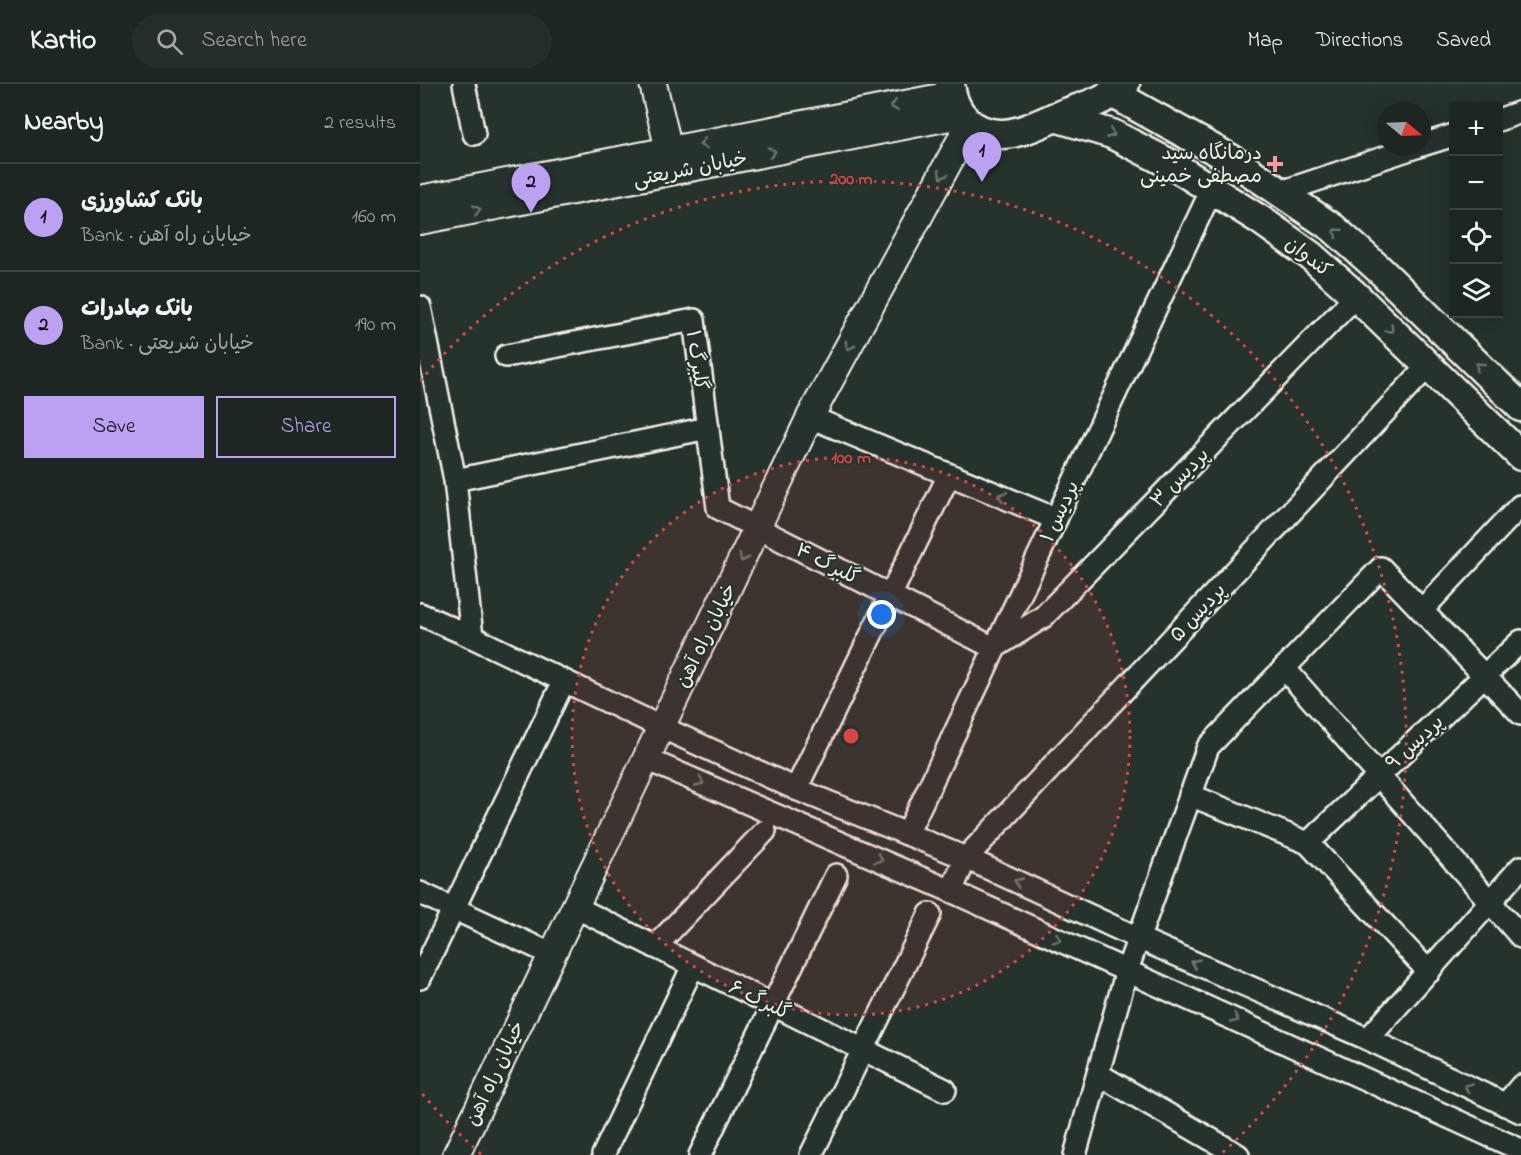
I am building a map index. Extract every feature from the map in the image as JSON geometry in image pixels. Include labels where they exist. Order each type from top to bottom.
[{"type":"main road","points":[[958,104],[984,131],[1001,134],[1018,131],[1055,117],[1121,87]]},
{"type":"main road","name":"کندوان","points":[[1121,87],[1333,228],[1521,407]]},
{"type":"main road","name":"کندوان","points":[[1055,117],[1112,134],[1212,189],[1311,256],[1356,296],[1521,456]]},
{"type":"street","points":[[464,84],[474,134]]},
{"type":"street","points":[[653,84],[669,150]]},
{"type":"street","name":"خیابان شریعتی","points":[[420,199],[669,150],[958,104]]},
{"type":"street","name":"خیابان شریعتی","points":[[420,221],[958,104]]},
{"type":"street","name":"خیابان راه آهن","points":[[456,1155],[958,104]]},
{"type":"street","points":[[1503,118],[1521,112]]},
{"type":"street","points":[[1431,142],[1449,137]]},
{"type":"street","points":[[1281,192],[1389,156]]},
{"type":"street","name":"پردیس ۱","points":[[907,834],[1212,189]]},
{"type":"street","name":"پردیس ۳","points":[[994,648],[1043,617],[1356,296]]},
{"type":"street","points":[[420,307],[455,480],[472,637]]},
{"type":"street","name":"گلبرگ ۱","points":[[506,356],[694,320],[718,508],[757,527]]},
{"type":"street","name":"پردیس ۵","points":[[951,891],[966,858],[1428,366]]},
{"type":"street","points":[[810,417],[1056,519]]},
{"type":"street","points":[[455,480],[708,428]]},
{"type":"street","points":[[796,789],[950,475]]},
{"type":"street","points":[[1422,610],[1520,506]]},
{"type":"street","name":"گلبرگ ۴","points":[[757,527],[994,648]]},
{"type":"street","points":[[1076,1155],[1127,970],[1208,747],[1382,568],[1521,714]]},
{"type":"street","points":[[420,615],[472,637],[796,789],[966,858],[1513,1108],[1521,1086]]},
{"type":"street","name":"پردیس ۹","points":[[1308,843],[1521,641]]},
{"type":"street","points":[[1284,668],[1521,937]]},
{"type":"street","points":[[420,978],[564,681]]},
{"type":"street","points":[[646,759],[951,891],[1521,1150]]},
{"type":"street","points":[[1190,795],[1308,843],[1428,972]]},
{"type":"street","points":[[655,947],[765,831]]},
{"type":"street","points":[[1368,1040],[1521,867]]},
{"type":"street","points":[[700,1155],[836,875]]},
{"type":"street","points":[[420,893],[551,954]]},
{"type":"street","name":"گلبرگ ۶","points":[[575,907],[945,1090]]},
{"type":"street","points":[[811,1155],[930,914]]},
{"type":"street","points":[[603,1155],[693,966]]},
{"type":"street","points":[[1098,1074],[1238,1155]]},
{"type":"place","name":"درمانگاه سید مصطفی خمینی","points":[[1275,164]]},
{"type":"place","name":"بانک کشاورزی","points":[[982,182]]},
{"type":"place","name":"بانک صادرات","points":[[531,213]]}]
